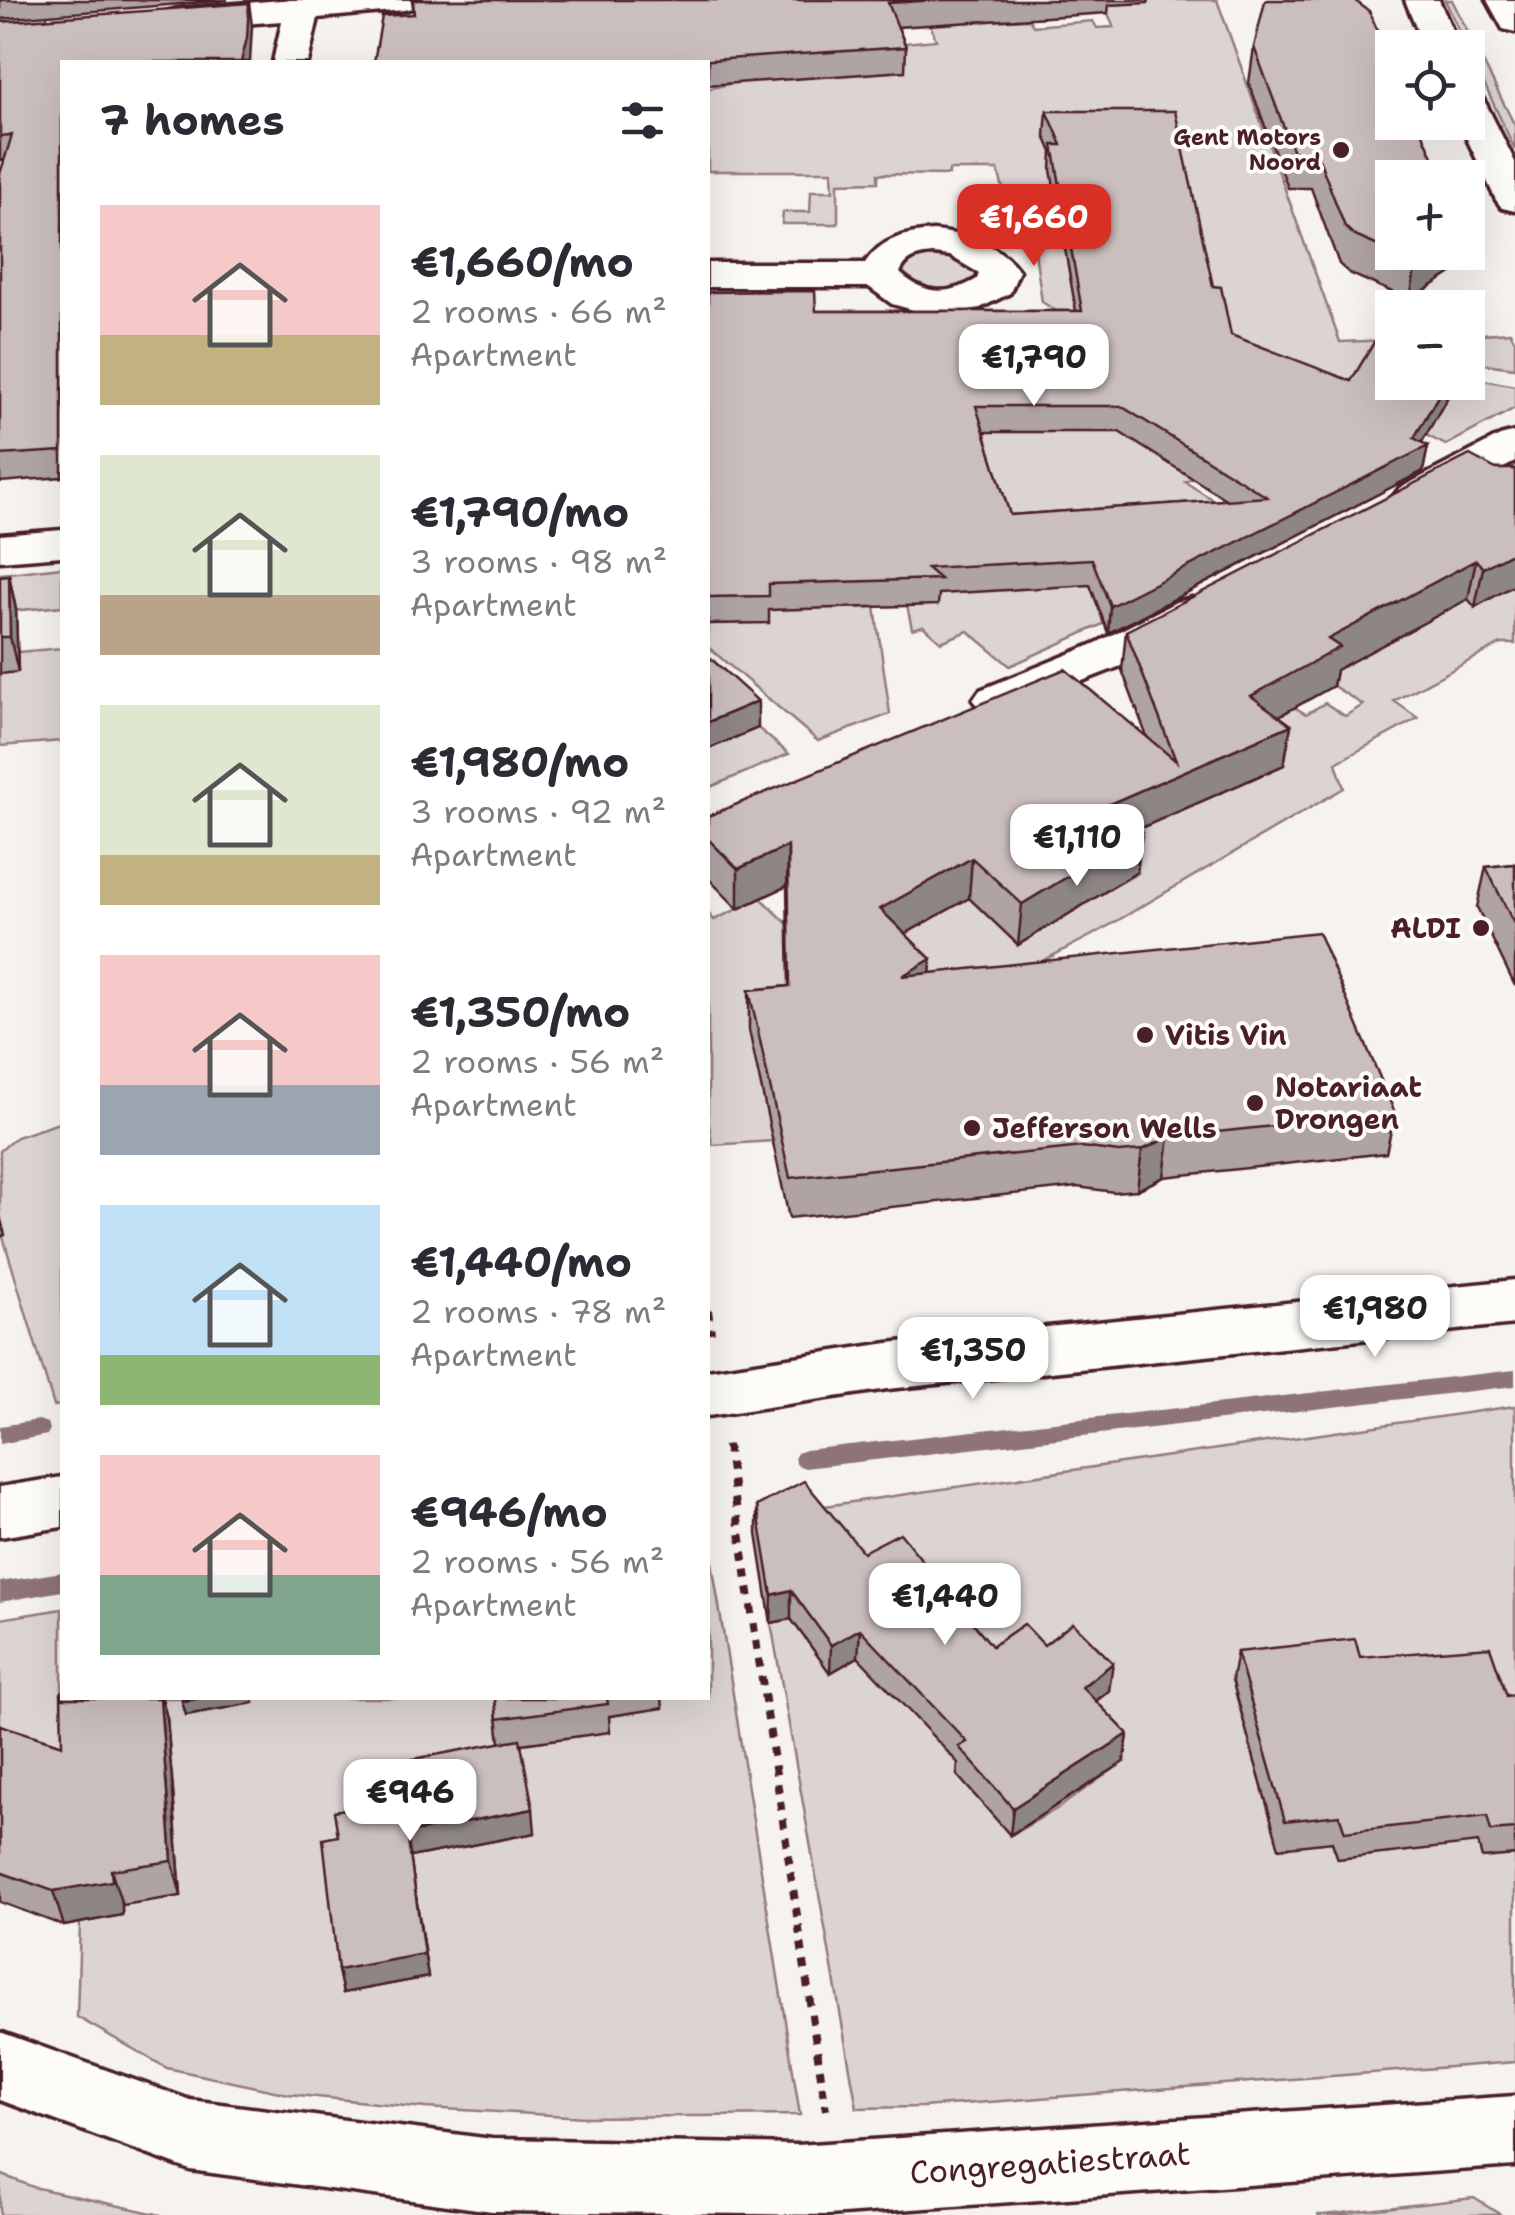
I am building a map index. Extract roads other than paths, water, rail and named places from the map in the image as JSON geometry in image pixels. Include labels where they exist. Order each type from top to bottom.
[{"type":"main road","points":[[146,21],[303,5],[404,0]]},
{"type":"main road","points":[[1422,0],[1435,30]]},
{"type":"main road","points":[[1504,0],[1515,22]]},
{"type":"main road","points":[[291,60],[303,5]]},
{"type":"main road","points":[[1485,139],[1515,200]]},
{"type":"main road","points":[[710,263],[728,246],[939,243],[988,256],[999,271],[996,285],[976,299],[940,304],[897,295],[879,275],[710,275]]},
{"type":"main road","points":[[879,275],[890,255],[912,246]]},
{"type":"main road","points":[[1374,518],[1515,445]]},
{"type":"main road","points":[[0,548],[60,543]]},
{"type":"main road","points":[[964,714],[1110,654],[1233,590]]},
{"type":"main road","points":[[713,1392],[888,1366],[1515,1302]]},
{"type":"main road","points":[[0,1512],[60,1502]]},
{"type":"main road","name":"Congregatiestraat","points":[[0,2066],[190,2134],[492,2175],[798,2198],[1515,2131]]},
{"type":"waterway","points":[[805,1459],[1515,1378]]},
{"type":"waterway","points":[[0,1435],[39,1429]]},
{"type":"waterway","points":[[0,1592],[60,1582]]},
{"type":"place","name":"Gent Motors Noord","points":[[1341,150]]},
{"type":"place","name":"ALDI","points":[[1481,928]]},
{"type":"place","name":"Vitis Vin","points":[[1145,1035]]},
{"type":"place","name":"Notariaat Drongen","points":[[1255,1103]]},
{"type":"place","name":"Jefferson Wells","points":[[972,1128]]}]
